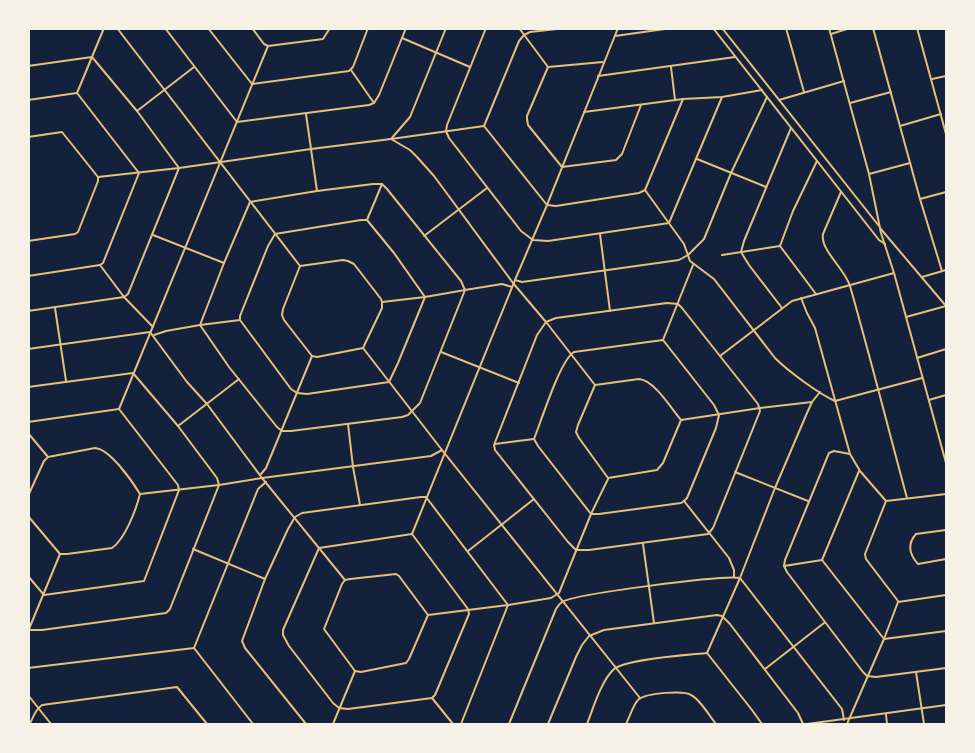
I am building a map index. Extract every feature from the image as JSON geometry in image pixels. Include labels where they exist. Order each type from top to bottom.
[{"type":"street","points":[[77,93],[104,28]]},
{"type":"street","points":[[117,28],[300,266]]},
{"type":"street","points":[[165,28],[237,122]]},
{"type":"street","points":[[208,28],[252,84]]},
{"type":"street","points":[[252,28],[268,46],[323,39],[330,28]]},
{"type":"street","points":[[252,84],[347,72],[351,69],[368,28]]},
{"type":"street","points":[[237,122],[374,103],[406,28]]},
{"type":"street","points":[[392,140],[410,117],[446,28]]},
{"type":"street","points":[[486,28],[446,132],[521,231],[533,240],[548,241],[669,223]]},
{"type":"street","points":[[519,28],[548,67]]},
{"type":"street","points":[[484,126],[519,41],[524,35],[530,32],[566,28]]},
{"type":"street","points":[[412,534],[618,28]]},
{"type":"street","points":[[614,36],[672,28]]},
{"type":"street","points":[[713,28],[885,245]]},
{"type":"street","points":[[722,28],[880,227],[946,306],[906,317]]},
{"type":"street","points":[[786,28],[804,92]]},
{"type":"street","points":[[829,28],[869,174],[880,227],[946,463]]},
{"type":"street","points":[[831,34],[850,28]]},
{"type":"street","points":[[873,28],[942,271]]},
{"type":"street","points":[[917,28],[946,134]]},
{"type":"street","points":[[402,38],[470,67]]},
{"type":"street","points":[[119,409],[268,46]]},
{"type":"street","points":[[28,66],[92,57]]},
{"type":"street","points":[[92,57],[180,168]]},
{"type":"street","points":[[598,76],[735,57]]},
{"type":"street","points":[[548,67],[603,62]]},
{"type":"street","points":[[671,66],[675,100]]},
{"type":"street","points":[[137,111],[194,67]]},
{"type":"street","points":[[548,67],[527,119],[528,125],[562,167]]},
{"type":"street","points":[[351,69],[374,103]]},
{"type":"street","points":[[932,79],[946,76]]},
{"type":"street","points":[[779,99],[844,81]]},
{"type":"street","points":[[584,112],[683,99],[722,97],[762,90]]},
{"type":"street","points":[[850,103],[891,92]]},
{"type":"street","points":[[28,100],[77,93]]},
{"type":"street","points":[[77,93],[139,173]]},
{"type":"street","points":[[669,223],[722,97]]},
{"type":"street","points":[[382,302],[679,260],[688,255],[704,239],[731,172],[767,98]]},
{"type":"street","points":[[484,126],[547,205],[556,206],[639,193],[645,190],[683,99]]},
{"type":"street","points":[[562,167],[619,158],[641,105]]},
{"type":"street","points":[[306,114],[317,191]]},
{"type":"street","points":[[900,126],[941,114]]},
{"type":"street","points":[[98,177],[221,163],[484,126]]},
{"type":"street","points":[[782,308],[741,252],[791,128]]},
{"type":"street","points":[[28,137],[62,132],[98,177],[78,232],[28,241]]},
{"type":"street","points":[[392,140],[410,150],[434,176],[513,284],[595,385]]},
{"type":"street","points":[[697,159],[766,187]]},
{"type":"street","points":[[780,246],[817,161]]},
{"type":"street","points":[[869,174],[910,163]]},
{"type":"street","points":[[28,311],[124,297],[128,294],[180,168]]},
{"type":"street","points":[[28,276],[103,263],[139,173]]},
{"type":"street","points":[[250,202],[317,191],[382,184]]},
{"type":"street","points":[[367,220],[382,184]]},
{"type":"street","points":[[201,325],[239,379],[282,431],[408,415],[420,403],[465,290],[461,281],[382,184]]},
{"type":"street","points":[[424,236],[487,188]]},
{"type":"street","points":[[645,190],[684,244],[690,261],[714,279],[775,358],[820,392],[836,400],[922,378]]},
{"type":"street","points":[[841,192],[822,239],[825,247],[846,275],[850,286],[907,498]]},
{"type":"street","points":[[920,199],[946,192]]},
{"type":"street","points":[[201,325],[250,202]]},
{"type":"street","points":[[367,220],[275,234],[268,246],[240,320],[291,389],[297,393],[307,394],[389,382]]},
{"type":"street","points":[[367,220],[425,297]]},
{"type":"street","points":[[600,234],[610,311]]},
{"type":"street","points":[[153,235],[224,263]]},
{"type":"street","points":[[722,255],[780,246]]},
{"type":"street","points":[[780,246],[816,294]]},
{"type":"street","points":[[300,266],[348,261],[354,264],[381,298],[382,308],[363,348]]},
{"type":"street","points":[[663,340],[693,264]]},
{"type":"street","points":[[100,265],[124,297],[153,327]]},
{"type":"street","points":[[300,266],[283,309],[284,320],[312,356],[363,348]]},
{"type":"street","points":[[922,277],[946,270]]},
{"type":"street","points":[[720,356],[792,301],[894,273]]},
{"type":"street","points":[[389,382],[425,297]]},
{"type":"street","points":[[801,297],[815,328],[850,454],[860,471],[886,501]]},
{"type":"street","points":[[667,303],[678,304],[760,408],[713,528],[708,534],[643,544],[576,550],[568,543],[495,450],[494,445],[537,335],[546,322],[556,318],[667,303]]},
{"type":"street","points":[[55,308],[66,381]]},
{"type":"street","points":[[153,336],[166,331],[240,320]]},
{"type":"street","points":[[28,349],[150,332]]},
{"type":"street","points":[[150,332],[262,478],[345,580]]},
{"type":"street","points":[[534,439],[562,366],[570,354],[663,340]]},
{"type":"street","points":[[534,439],[591,513],[599,514],[684,501],[719,416],[714,405],[663,340]]},
{"type":"street","points":[[363,348],[556,595],[640,698]]},
{"type":"street","points":[[917,358],[946,349]]},
{"type":"street","points":[[441,352],[519,383]]},
{"type":"street","points":[[260,475],[266,468],[312,356]]},
{"type":"street","points":[[28,387],[133,373]]},
{"type":"street","points":[[60,554],[29,630],[166,613],[170,609],[219,485],[217,478],[178,426],[133,373]]},
{"type":"street","points":[[178,426],[239,379]]},
{"type":"street","points":[[608,478],[576,432],[595,385],[646,379],[681,420]]},
{"type":"street","points":[[707,653],[812,402],[820,392]]},
{"type":"street","points":[[929,400],[946,395]]},
{"type":"street","points":[[681,420],[812,402]]},
{"type":"street","points":[[28,422],[119,409]]},
{"type":"street","points":[[44,595],[144,581],[179,490],[178,485],[119,409]]},
{"type":"street","points":[[608,478],[657,470],[663,463],[681,420]]},
{"type":"street","points":[[348,424],[360,506]]},
{"type":"street","points":[[28,433],[48,457]]},
{"type":"street","points":[[494,445],[534,439]]},
{"type":"street","points":[[941,443],[946,441]]},
{"type":"street","points":[[28,496],[48,457],[100,448],[108,454],[140,494]]},
{"type":"street","points":[[140,494],[431,456],[442,450]]},
{"type":"street","points":[[850,454],[834,451],[829,453],[784,566],[824,623],[867,676],[876,677],[946,668]]},
{"type":"street","points":[[822,560],[860,471]]},
{"type":"street","points":[[735,472],[808,501]]},
{"type":"street","points":[[428,615],[551,598],[556,595],[561,589],[591,513],[608,478]]},
{"type":"street","points":[[194,648],[258,489],[266,482]]},
{"type":"street","points":[[28,516],[60,554],[112,548],[126,531],[140,494]]},
{"type":"street","points":[[886,501],[946,494]]},
{"type":"street","points":[[306,724],[245,648],[242,641],[288,529],[295,517],[302,513],[426,497]]},
{"type":"street","points":[[426,497],[508,604]]},
{"type":"street","points":[[468,551],[534,499]]},
{"type":"street","points":[[684,501],[729,558],[734,577]]},
{"type":"street","points":[[886,501],[865,554],[866,559],[898,602]]},
{"type":"street","points":[[946,530],[916,534],[909,548],[918,564],[946,559]]},
{"type":"street","points":[[319,548],[412,534]]},
{"type":"street","points":[[319,548],[283,630],[283,635],[311,675],[339,708],[348,709],[432,698],[469,614],[468,609],[412,534]]},
{"type":"street","points":[[643,544],[654,622]]},
{"type":"street","points":[[193,549],[266,579]]},
{"type":"street","points":[[784,566],[822,560]]},
{"type":"street","points":[[822,560],[884,639]]},
{"type":"street","points":[[396,574],[428,615],[406,663],[361,672],[355,670],[324,629],[345,580],[396,574]]},
{"type":"street","points":[[28,576],[44,595]]},
{"type":"street","points":[[508,724],[556,609],[562,602],[584,595],[734,577],[740,578],[794,646],[842,709],[844,720]]},
{"type":"street","points":[[898,602],[946,594]]},
{"type":"street","points":[[847,724],[898,602]]},
{"type":"street","points":[[461,724],[508,604]]},
{"type":"street","points":[[548,724],[576,657],[589,636],[604,630],[713,615],[722,616],[805,724],[946,705]]},
{"type":"street","points":[[765,669],[824,623]]},
{"type":"street","points":[[884,639],[946,631]]},
{"type":"street","points":[[28,668],[194,648]]},
{"type":"street","points":[[194,648],[253,724]]},
{"type":"street","points":[[587,724],[604,682],[615,669],[631,662],[707,653]]},
{"type":"street","points":[[707,653],[762,724]]},
{"type":"street","points":[[333,724],[355,670]]},
{"type":"street","points":[[916,672],[924,724]]},
{"type":"street","points":[[30,724],[42,705],[177,687],[207,724]]},
{"type":"street","points":[[626,724],[640,698],[672,693],[690,693],[716,724]]},
{"type":"street","points":[[28,695],[51,724]]},
{"type":"street","points":[[432,698],[453,724]]},
{"type":"street","points":[[886,714],[887,724]]},
{"type":"street","points":[[850,719],[852,724]]}]
